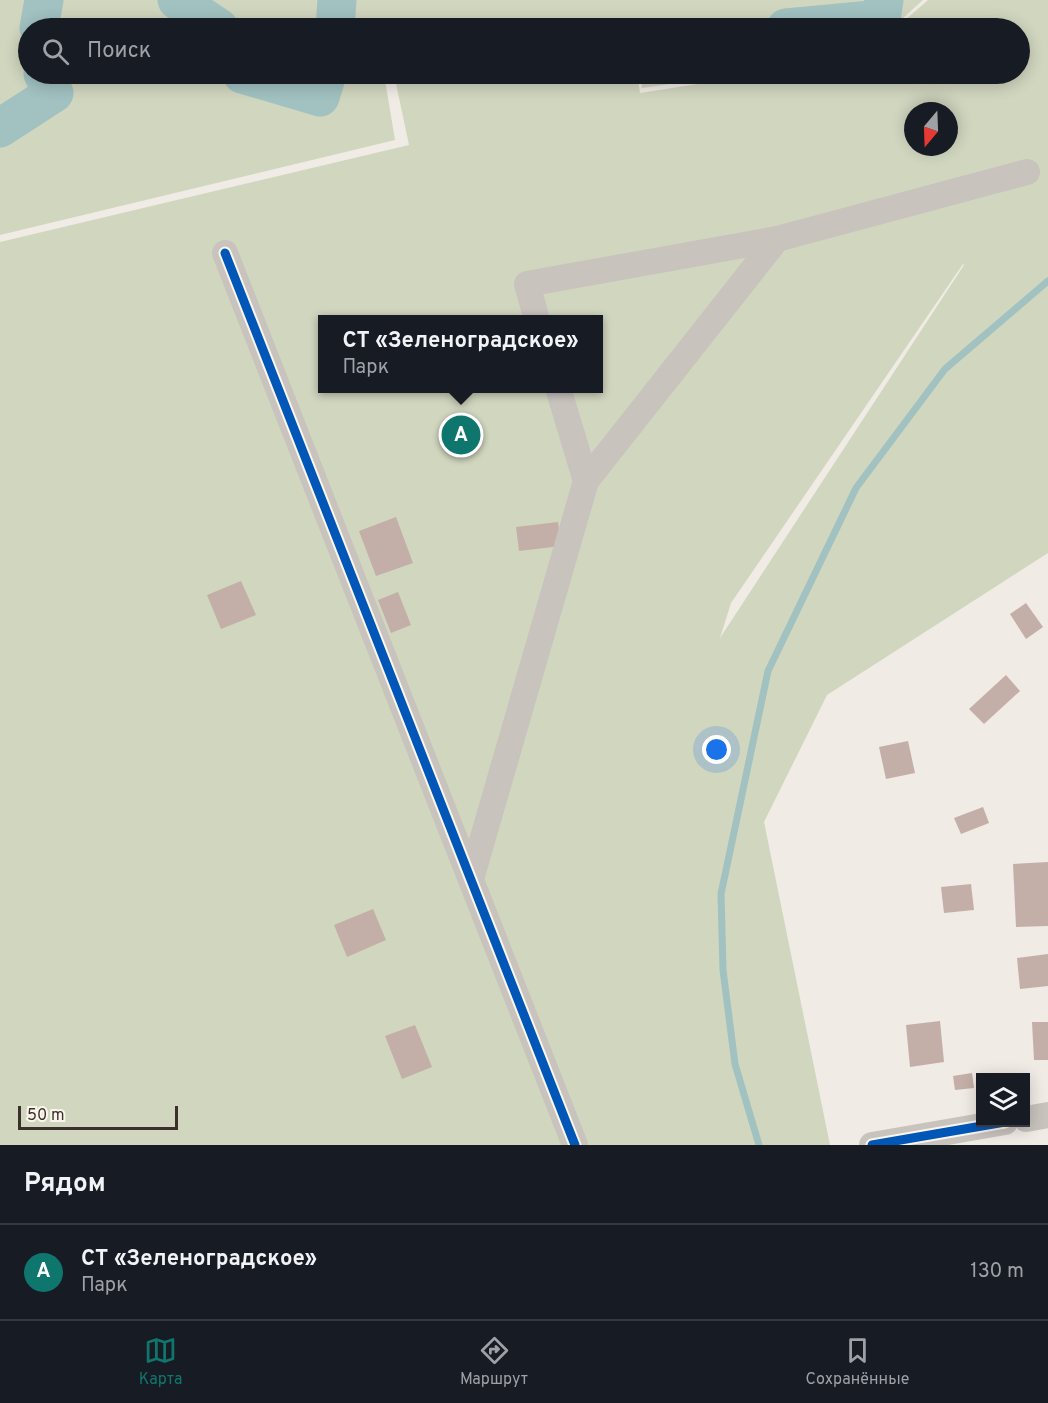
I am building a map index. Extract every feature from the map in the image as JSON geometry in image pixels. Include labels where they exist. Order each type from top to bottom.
[{"type":"street","points":[[536,315],[527,284],[777,239],[1027,172]]},
{"type":"street","points":[[471,879],[586,481],[777,239]]},
{"type":"street","points":[[225,253],[575,1145]]},
{"type":"street","points":[[560,393],[586,481]]},
{"type":"street","points":[[1030,1118],[1048,1115]]},
{"type":"street","points":[[872,1145],[976,1127]]},
{"type":"green space","points":[[0,0],[923,0],[903,18],[18,18],[18,84],[386,84],[395,140],[0,235]]},
{"type":"green space","points":[[928,0],[1048,0],[1048,553],[827,695],[764,822],[830,1145],[0,1145],[0,242],[409,145],[396,84],[639,84],[640,93],[698,84],[1030,84],[1030,18],[907,18]],"holes":[[[964,265],[720,638],[731,603]]]},
{"type":"green space","points":[[641,84],[670,84],[642,88]]},
{"type":"building","points":[[396,517],[413,563],[376,576],[359,531]]},
{"type":"building","points":[[558,522],[561,546],[519,551],[516,527]]},
{"type":"building","points":[[241,581],[256,615],[221,629],[207,595]]},
{"type":"building","points":[[398,592],[411,625],[391,633],[378,600]]},
{"type":"building","points":[[1026,603],[1043,627],[1026,639],[1010,614]]},
{"type":"building","points":[[1006,675],[1020,691],[984,724],[969,709]]},
{"type":"building","points":[[908,741],[915,773],[886,779],[879,747]]},
{"type":"building","points":[[983,807],[989,823],[961,834],[954,818]]},
{"type":"building","points":[[1048,862],[1048,926],[1016,927],[1013,864]]},
{"type":"building","points":[[971,884],[974,910],[944,913],[941,887]]},
{"type":"building","points":[[373,909],[386,940],[347,957],[334,925]]},
{"type":"building","points":[[1048,954],[1048,986],[1020,989],[1017,958]]},
{"type":"building","points":[[940,1021],[944,1062],[910,1067],[906,1025]]},
{"type":"building","points":[[1032,1022],[1048,1022],[1048,1060],[1034,1060]]},
{"type":"building","points":[[415,1025],[432,1067],[402,1079],[385,1036]]},
{"type":"building","points":[[972,1073],[974,1088],[955,1090],[953,1076]]},
{"type":"waterway","points":[[41,18],[44,0]]},
{"type":"waterway","points":[[177,0],[204,18]]},
{"type":"waterway","points":[[336,18],[337,0]]},
{"type":"waterway","points":[[881,18],[884,0]]},
{"type":"waterway","points":[[0,128],[54,93],[49,84]]},
{"type":"waterway","points":[[276,84],[320,97],[324,84]]},
{"type":"waterway","points":[[759,1145],[735,1064],[723,970],[721,894],[768,671],[856,488],[945,369],[1048,281]]},
{"type":"cycle path","points":[[225,253],[575,1145]]},
{"type":"cycle path","points":[[872,1145],[976,1127]]},
{"type":"place","name":"СТ «Зеленоградское»","points":[[461,435]]}]
